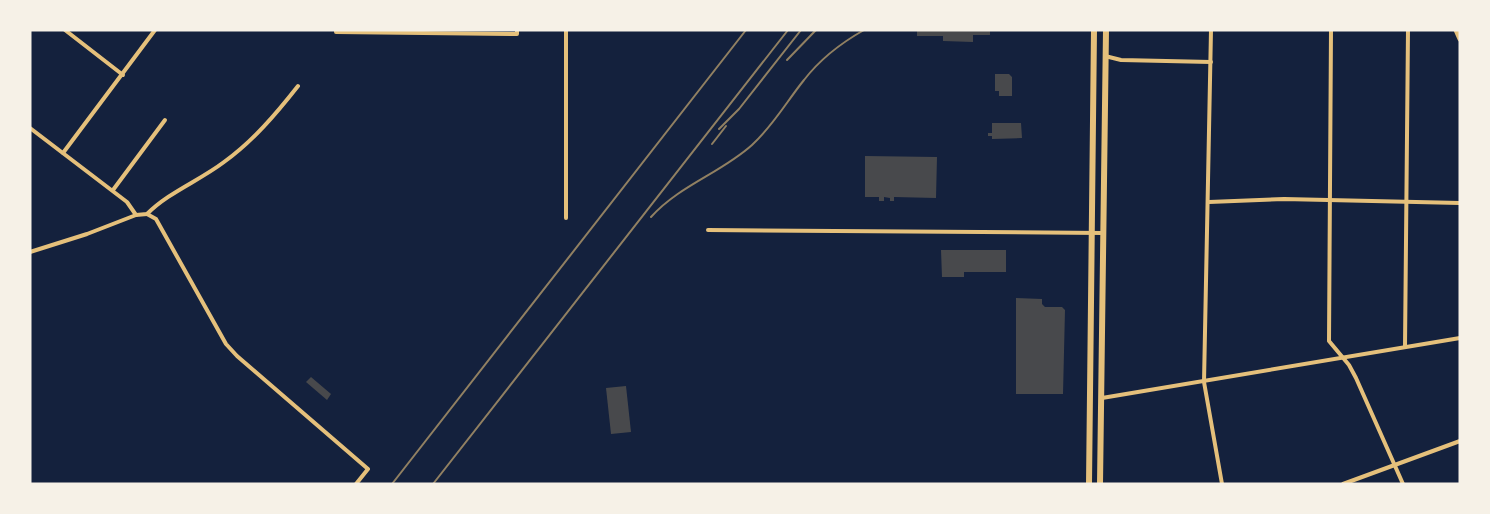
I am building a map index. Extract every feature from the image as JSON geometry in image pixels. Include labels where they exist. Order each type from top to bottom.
[{"type":"main road","points":[[1089,484],[1094,30]]},
{"type":"main road","points":[[1100,484],[1106,30]]},
{"type":"street","points":[[65,30],[123,75]]},
{"type":"street","points":[[63,153],[155,30]]},
{"type":"street","points":[[336,31],[517,34],[517,30]]},
{"type":"street","points":[[566,30],[566,218]]},
{"type":"street","points":[[1211,30],[1204,382],[1222,484]]},
{"type":"street","points":[[1331,30],[1329,341],[1343,357],[1356,378],[1403,484]]},
{"type":"street","points":[[1404,347],[1408,30]]},
{"type":"street","points":[[1456,30],[1460,39]]},
{"type":"street","points":[[1106,56],[1121,60],[1211,62]]},
{"type":"street","points":[[147,214],[159,202],[224,162],[249,142],[298,86]]},
{"type":"street","points":[[113,190],[165,120]]},
{"type":"street","points":[[30,128],[113,190],[127,202],[136,214]]},
{"type":"street","points":[[1209,202],[1284,199],[1405,203],[1460,202]]},
{"type":"street","points":[[30,252],[87,234],[136,214],[147,214],[156,219],[226,344],[368,469],[356,484]]},
{"type":"street","points":[[708,230],[1103,233]]},
{"type":"street","points":[[1101,398],[1460,338]]},
{"type":"street","points":[[1343,484],[1460,441]]},
{"type":"building","points":[[917,30],[990,30],[990,35],[973,35],[973,42],[943,41],[943,36],[917,36]]},
{"type":"building","points":[[995,74],[1009,74],[1012,77],[1012,96],[999,96],[999,91],[995,91]]},
{"type":"building","points":[[992,123],[1021,123],[1022,138],[992,139],[988,133],[992,133]]},
{"type":"building","points":[[865,156],[937,157],[936,198],[894,197],[894,201],[890,201],[890,198],[884,197],[884,201],[879,201],[879,197],[865,197]]},
{"type":"building","points":[[941,250],[1006,250],[1006,272],[964,272],[964,277],[942,277]]},
{"type":"building","points":[[1016,298],[1042,299],[1045,307],[1062,307],[1065,310],[1063,394],[1016,394]]},
{"type":"building","points":[[311,377],[331,394],[327,400],[306,382]]},
{"type":"building","points":[[626,386],[631,432],[611,434],[606,388]]},
{"type":"railway","points":[[392,484],[746,30]]},
{"type":"railway","points":[[433,484],[788,30]]},
{"type":"railway","points":[[719,129],[739,109],[801,30]]},
{"type":"railway","points":[[787,60],[816,30]]},
{"type":"railway","points":[[651,217],[675,196],[727,164],[752,145],[767,130],[817,65],[839,46],[864,30]]},
{"type":"railway","points":[[712,144],[726,126]]}]
